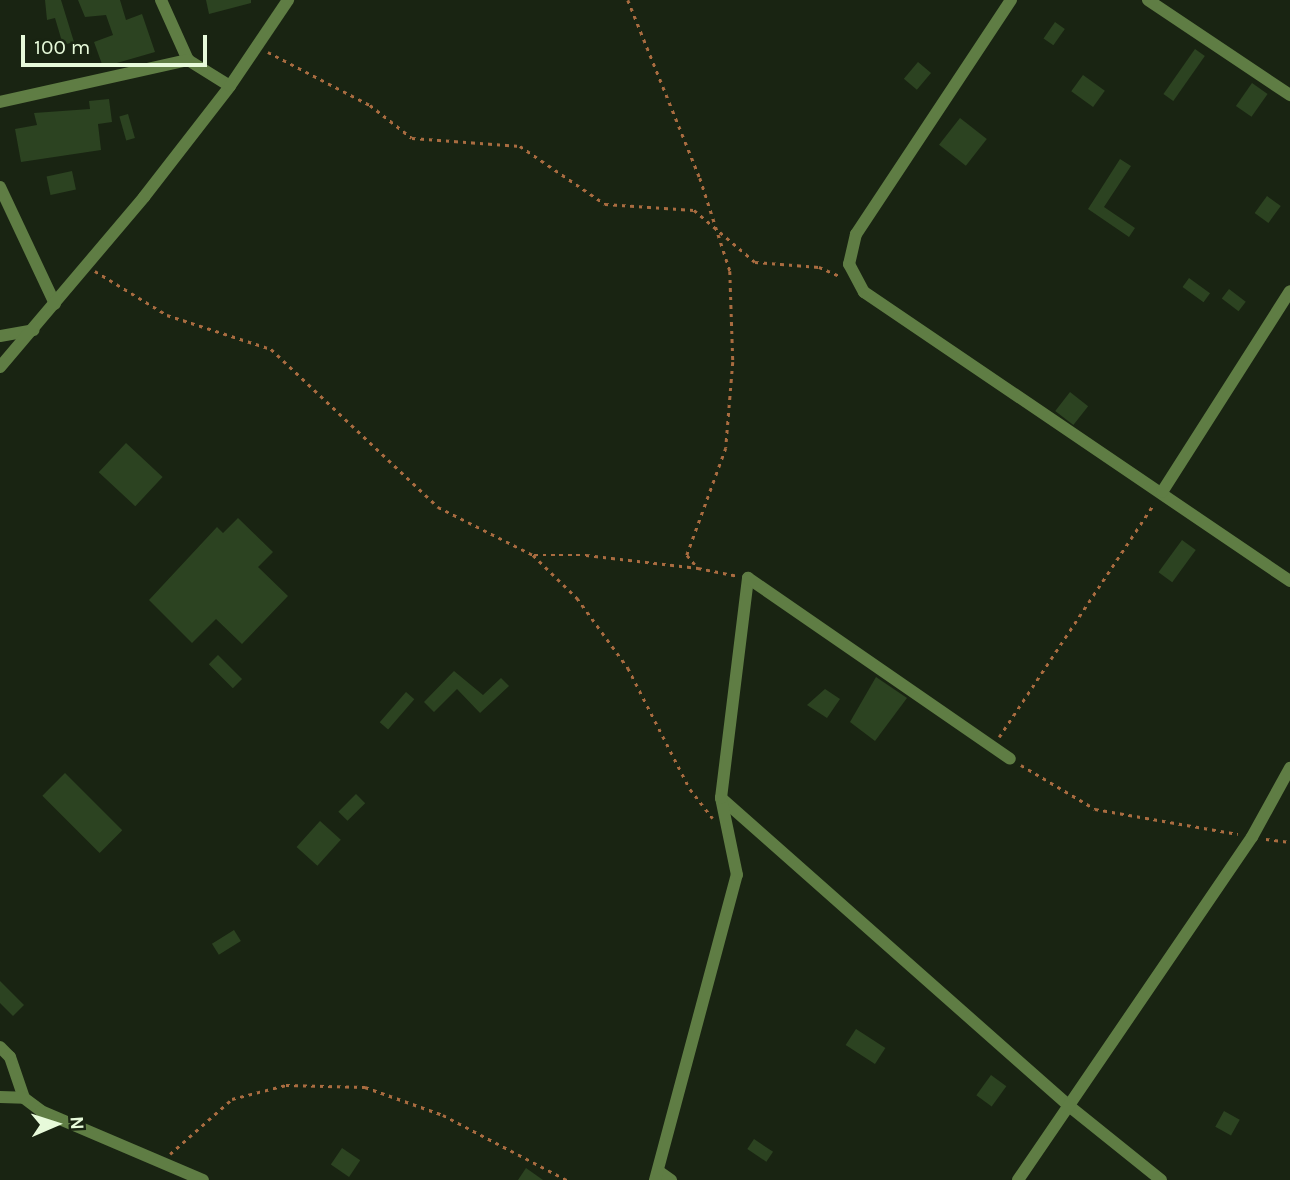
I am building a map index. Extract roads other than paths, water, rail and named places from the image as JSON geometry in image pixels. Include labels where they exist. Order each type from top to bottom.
[{"type":"street","points":[[161,0],[188,60],[230,86]]},
{"type":"street","points":[[0,367],[55,304],[230,86],[288,0]]},
{"type":"street","points":[[1011,0],[856,234],[849,264],[864,292],[1290,581]]},
{"type":"street","points":[[1148,0],[1290,95]]},
{"type":"street","points":[[0,103],[188,60]]},
{"type":"street","points":[[0,187],[55,304]]},
{"type":"street","points":[[1162,492],[1290,291]]},
{"type":"street","points":[[0,335],[33,330]]},
{"type":"street","points":[[671,1180],[657,1176],[737,875],[721,798],[748,578],[1010,759]]},
{"type":"street","points":[[1018,1180],[1252,837],[1290,768]]},
{"type":"street","points":[[721,798],[1069,1106],[1161,1180]]},
{"type":"street","points":[[0,1047],[10,1056],[24,1098],[41,1111],[164,1160],[203,1180]]},
{"type":"street","points":[[0,1097],[24,1098]]}]
